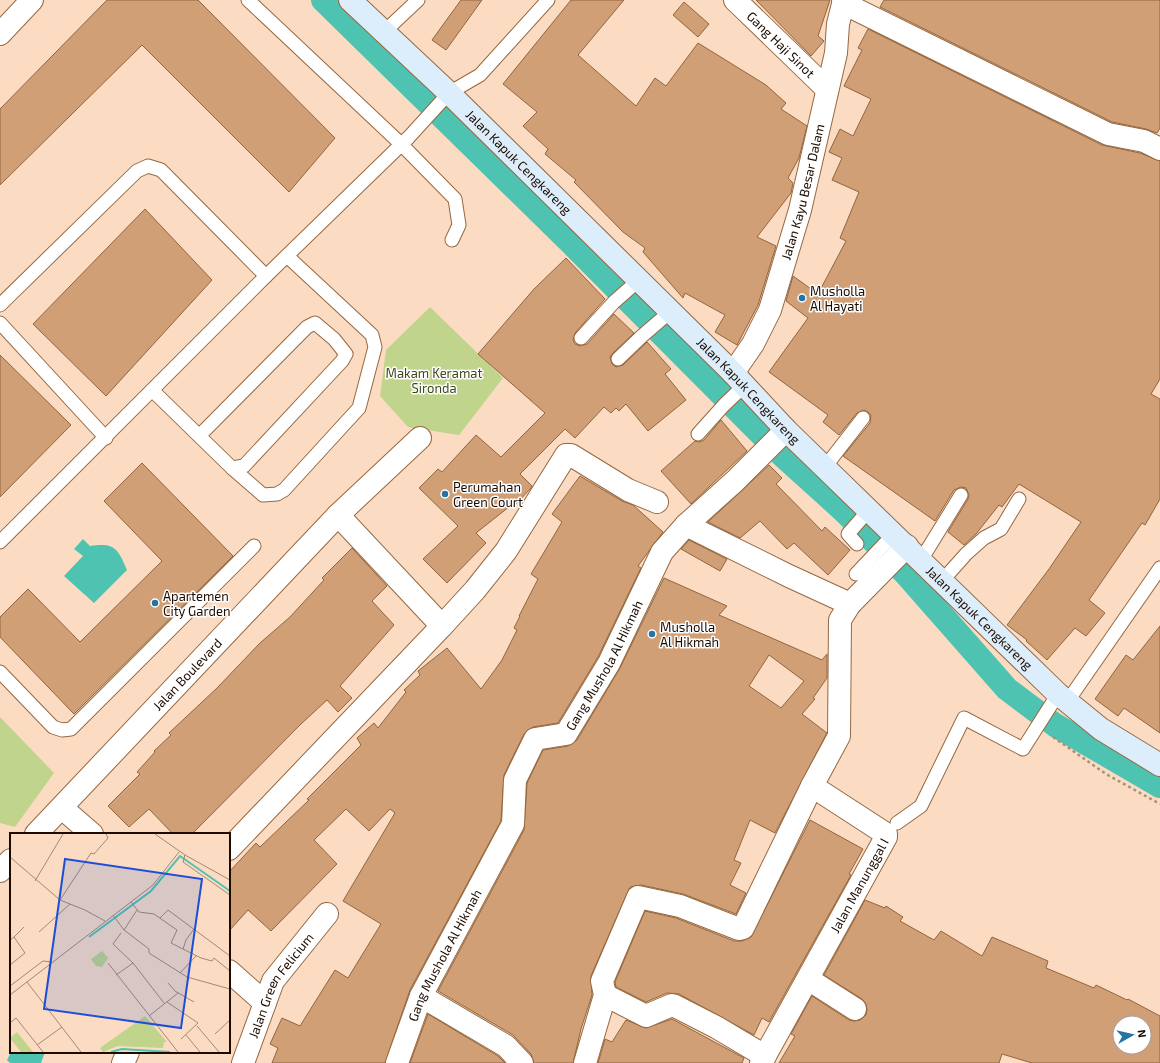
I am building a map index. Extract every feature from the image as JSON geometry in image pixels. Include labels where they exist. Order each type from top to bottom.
[{"type":"street","points":[[0,34],[32,0]]},
{"type":"street","name":"Gang Haji Sinot","points":[[735,0],[827,89]]},
{"type":"street","points":[[843,2],[1108,134],[1144,141],[1160,149]]},
{"type":"street","name":"Jalan Kayu Besar Dalam","points":[[739,384],[753,344],[770,310],[800,210],[836,53],[843,2]]},
{"type":"street","name":"Jalan Kapuk Cengkareng","points":[[359,4],[384,32],[447,96],[739,384],[776,440],[825,467],[866,513],[942,581],[1060,700],[1101,729],[1160,765]]},
{"type":"street","name":"Jalan Boulevard","points":[[37,833],[338,515],[420,438]]},
{"type":"street","points":[[776,440],[735,481],[686,525],[789,576],[850,604]]},
{"type":"street","points":[[230,848],[475,590],[506,551],[566,456],[571,455],[628,490],[657,502]]},
{"type":"street","points":[[338,515],[442,626]]},
{"type":"street","name":"Gang Mushola Al Hikmah","points":[[397,1063],[421,996],[513,824],[515,780],[535,739],[566,734],[609,663],[662,552],[686,525]]},
{"type":"street","points":[[585,1063],[605,995],[602,981],[638,897],[680,906],[739,929],[743,928],[812,786],[839,736],[840,620],[850,604],[866,571],[903,546]]},
{"type":"street","name":"Jalan Manunggal I","points":[[763,1060],[886,837],[886,834],[812,786]]},
{"type":"street","points":[[62,808],[91,833]]},
{"type":"street","points":[[0,871],[10,861]]},
{"type":"street","name":"Jalan Green Felicium","points":[[242,1063],[273,980],[327,914]]},
{"type":"street","points":[[230,972],[265,1002]]},
{"type":"street","points":[[808,979],[855,1009]]},
{"type":"street","points":[[605,995],[646,1016],[672,1005],[675,1006],[716,1027],[763,1060]]},
{"type":"street","points":[[421,996],[506,1046],[522,1063]]},
{"type":"street","points":[[123,1063],[128,1053]]},
{"type":"lane","points":[[248,0],[401,144],[455,199],[459,225],[452,240]]},
{"type":"lane","points":[[384,32],[418,0]]},
{"type":"lane","points":[[0,542],[153,391],[266,276],[419,127],[447,96],[480,76],[548,0]]},
{"type":"lane","points":[[0,305],[137,171],[148,166],[162,170],[266,276]]},
{"type":"lane","points":[[153,391],[232,468],[264,495],[276,494],[284,490],[359,408],[375,347],[372,335],[287,256]]},
{"type":"lane","points":[[581,338],[614,302],[636,282]]},
{"type":"lane","points":[[618,360],[667,314]]},
{"type":"lane","points":[[199,436],[307,327],[315,323],[334,339],[346,354],[342,361],[244,466],[232,468]]},
{"type":"lane","points":[[0,324],[106,438]]},
{"type":"lane","points":[[698,434],[724,405],[739,384]]},
{"type":"lane","points":[[825,467],[863,418]]},
{"type":"lane","points":[[903,546],[961,495]]},
{"type":"lane","points":[[942,581],[966,554],[984,538],[1001,529],[1019,499]]},
{"type":"lane","points":[[858,544],[850,538],[848,534],[866,513]]},
{"type":"lane","points":[[0,672],[53,727],[62,730],[71,729],[254,546]]},
{"type":"lane","points":[[897,823],[921,806],[964,718],[1024,749],[1039,724],[1060,700],[1160,568]]},
{"type":"path","points":[[1039,724],[1106,774],[1160,804]]},
{"type":"green space","name":"Makam Keramat Sironda","points":[[430,307],[503,378],[459,435],[408,427],[380,396],[386,350]]},
{"type":"green space","points":[[0,717],[54,773],[15,827],[0,823]]},
{"type":"water","points":[[83,539],[90,546],[110,546],[118,552],[127,570],[94,603],[64,576],[83,556],[74,549]]},
{"type":"water","points":[[10,1053],[45,1053],[41,1063],[10,1063],[7,1060]]},
{"type":"building","points":[[107,0],[198,0],[335,138],[289,192],[142,45],[0,185],[0,109]]},
{"type":"building","points":[[461,0],[482,0],[446,50],[432,40]]},
{"type":"building","points":[[571,0],[624,0],[578,55],[636,106],[655,78],[666,86],[698,43],[766,85],[786,103],[781,109],[807,126],[799,158],[788,178],[793,183],[791,193],[757,237],[776,246],[758,305],[737,345],[715,332],[725,315],[685,293],[683,298],[643,252],[645,248],[623,232],[574,182],[576,180],[545,154],[548,149],[523,126],[537,112],[503,84]]},
{"type":"building","points":[[756,0],[830,0],[818,36],[824,41],[811,56]]},
{"type":"building","points":[[884,0],[1160,0],[1160,128],[1157,133],[1146,129],[1112,122],[880,7]]},
{"type":"building","points":[[684,2],[709,24],[698,37],[673,15]]},
{"type":"building","points":[[868,29],[1102,145],[1140,153],[1160,161],[1160,379],[1151,394],[1160,399],[1160,499],[1145,525],[1142,523],[1089,600],[1105,613],[1086,636],[1075,628],[1047,660],[1026,641],[1027,640],[1007,625],[1049,569],[1081,522],[1019,484],[1002,507],[999,505],[976,534],[964,545],[948,532],[968,499],[969,495],[966,488],[961,487],[954,490],[935,521],[843,456],[870,423],[871,415],[868,412],[864,410],[857,413],[839,435],[823,422],[828,415],[769,372],[808,318],[786,301],[793,276],[818,294],[846,241],[840,238],[859,192],[832,180],[842,158],[829,152],[840,129],[853,136],[871,99],[844,86],[862,50],[858,48]]},
{"type":"building","points":[[145,209],[212,280],[106,396],[33,324]]},
{"type":"building","points":[[566,258],[605,299],[575,333],[573,340],[575,344],[580,346],[587,344],[614,314],[634,333],[612,354],[610,357],[612,364],[616,367],[623,365],[647,342],[671,369],[665,374],[686,400],[648,431],[626,404],[619,411],[616,408],[611,413],[604,407],[575,438],[565,429],[520,474],[532,486],[531,488],[516,504],[514,503],[476,533],[486,543],[447,583],[423,559],[458,526],[419,488],[438,469],[442,472],[476,435],[501,457],[545,413],[478,354],[534,289]]},
{"type":"building","points":[[0,355],[71,425],[0,497]]},
{"type":"building","points":[[721,420],[747,451],[691,504],[661,471],[695,441],[700,442],[704,440]]},
{"type":"building","name":"Apartemen City Garden","points":[[142,463],[233,556],[74,714],[0,637],[0,617],[28,589],[80,642],[162,561],[104,501]]},
{"type":"building","points":[[769,465],[782,478],[776,484],[822,531],[825,527],[850,550],[828,575],[794,543],[787,549],[760,521],[740,538],[708,522]]},
{"type":"building","points":[[580,476],[622,501],[633,505],[663,532],[638,566],[641,568],[598,657],[558,723],[533,727],[524,734],[504,775],[501,821],[410,990],[385,1063],[272,1063],[278,1048],[270,1044],[282,1018],[300,1026],[335,970],[348,978],[381,924],[343,901],[395,813],[390,809],[369,831],[346,809],[314,840],[337,864],[271,931],[248,910],[230,930],[230,871],[256,843],[260,847],[309,800],[307,799],[361,745],[357,738],[374,723],[378,728],[406,692],[404,690],[420,675],[418,671],[447,648],[481,689],[502,660],[517,630],[514,628],[538,579],[531,574],[562,522],[552,514]]},
{"type":"building","points":[[689,540],[727,559],[720,571],[681,549]]},
{"type":"building","points":[[352,548],[387,586],[372,601],[394,625],[340,686],[352,698],[338,712],[327,700],[301,724],[193,833],[172,833],[149,809],[129,827],[108,806],[140,774],[137,772],[155,752],[154,751],[171,735],[169,733],[217,688],[260,643],[290,617],[324,580],[322,578]]},
{"type":"building","points":[[664,578],[727,606],[719,615],[822,660],[827,654],[827,678],[813,698],[815,699],[802,714],[827,733],[775,833],[750,820],[734,860],[741,863],[730,885],[746,893],[736,914],[683,894],[641,885],[630,887],[591,976],[592,995],[581,1029],[573,1063],[534,1063],[531,1054],[513,1035],[438,991],[524,830],[527,783],[543,750],[568,746],[577,740],[620,668]],"holes":[[[769,655],[804,681],[781,708],[749,686]]]},
{"type":"building","points":[[1160,626],[1160,733],[1124,708],[1118,716],[1095,699],[1126,655],[1133,660]]},
{"type":"building","points":[[810,820],[863,849],[849,874],[851,875],[769,1022],[762,1018],[754,1035],[679,994],[667,993],[646,1002],[616,987],[615,982],[645,911],[676,918],[734,941],[742,941],[751,937]]},
{"type":"building","points":[[865,900],[885,908],[886,906],[903,917],[900,921],[934,940],[941,931],[982,956],[992,937],[1048,961],[1046,968],[1094,988],[1096,985],[1127,1000],[1128,999],[1160,1016],[1160,1063],[1032,1063],[1002,1054],[999,1063],[779,1063],[795,1036],[791,1034],[812,996],[849,1020],[854,1021],[860,1020],[866,1015],[866,1004],[862,999],[824,975]]},
{"type":"building","points":[[428,1014],[498,1056],[505,1063],[410,1063]]},
{"type":"building","points":[[672,1019],[744,1058],[742,1063],[598,1063],[605,1039],[612,1042],[626,1020],[646,1028]]},
{"type":"waterway","points":[[323,0],[572,244],[781,454],[845,512],[905,573],[1007,689],[1055,725],[1160,786]]},
{"type":"place","name":"Musholla Al Hayati","points":[[802,298]]},
{"type":"place","name":"Perumahan Green Court","points":[[445,494]]},
{"type":"place","name":"Apartemen City Garden","points":[[155,603]]},
{"type":"place","name":"Musholla Al Hikmah","points":[[652,634]]}]
